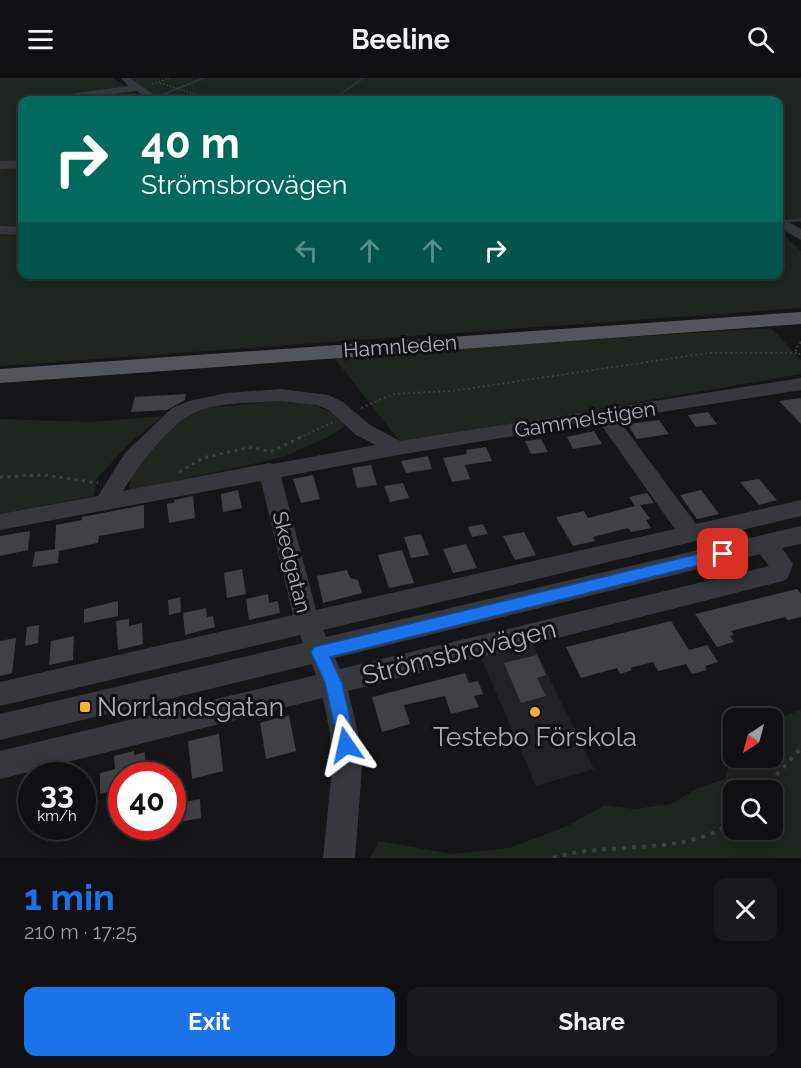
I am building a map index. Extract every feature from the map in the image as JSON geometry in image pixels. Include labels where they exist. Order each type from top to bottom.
[{"type":"main road","name":"Hamnleden","points":[[0,376],[801,318]]},
{"type":"street","points":[[124,78],[135,88],[150,96]]},
{"type":"street","points":[[78,96],[135,88]]},
{"type":"street","points":[[0,165],[18,164]]},
{"type":"street","points":[[0,230],[18,231]]},
{"type":"street","name":"Gammelstigen","points":[[0,522],[109,494],[801,384]]},
{"type":"street","points":[[109,494],[132,458],[179,412],[196,405],[227,399],[298,396],[327,401],[363,430],[398,448]]},
{"type":"street","points":[[604,416],[690,533]]},
{"type":"street","name":"Skedgatan","points":[[269,470],[308,622],[333,683],[346,750],[339,858]]},
{"type":"street","points":[[0,694],[801,508]]},
{"type":"street","name":"Strömsbrovägen","points":[[0,727],[801,535]]},
{"type":"street","name":"Strömsbrovägen","points":[[0,765],[775,574],[780,571],[781,564],[765,544]]},
{"type":"path","points":[[160,83],[211,96]]},
{"type":"path","points":[[801,342],[796,346],[801,356]]},
{"type":"path","points":[[173,475],[203,458],[251,447],[270,452],[393,394],[452,391],[708,353],[797,352]]},
{"type":"path","points":[[0,477],[44,475],[109,494]]},
{"type":"path","points":[[772,780],[801,748]]},
{"type":"path","points":[[553,858],[575,851],[696,841],[723,829]]},
{"type":"shaded area","points":[[0,78],[112,78],[141,96],[18,96],[18,279],[783,279],[783,234],[801,251],[801,308],[0,366]]},
{"type":"shaded area","points":[[128,78],[801,78],[801,221],[783,217],[783,96],[155,96]]},
{"type":"shaded area","points":[[771,328],[801,360],[801,374],[401,443],[332,355]]},
{"type":"shaded area","points":[[300,399],[336,414],[345,426],[284,457],[129,491],[132,465],[152,442],[194,409]]},
{"type":"shaded area","points":[[163,416],[131,442],[97,478],[94,496],[0,514],[0,419],[89,422]]},
{"type":"shaded area","name":"Testebo Förskola","points":[[532,642],[594,769],[536,786],[480,655]]},
{"type":"shaded area","points":[[801,710],[801,858],[370,858],[379,841],[453,854],[509,848],[565,827],[605,805],[634,809],[671,804],[698,788],[725,779],[728,768],[783,768],[783,716]]},
{"type":"building","points":[[186,394],[185,400],[167,410],[131,412],[135,397]]},
{"type":"building","points":[[801,398],[801,424],[779,401]]},
{"type":"building","points":[[708,412],[717,424],[696,427],[688,415]]},
{"type":"building","points":[[659,420],[669,434],[637,439],[627,424]]},
{"type":"building","points":[[594,431],[602,444],[573,449],[567,437]]},
{"type":"building","points":[[541,439],[548,452],[531,454],[525,441]]},
{"type":"building","points":[[486,447],[492,461],[465,465],[470,479],[452,482],[443,458],[467,454],[466,450]]},
{"type":"building","points":[[428,456],[432,469],[406,473],[401,461]]},
{"type":"building","points":[[371,465],[377,485],[357,488],[352,468]]},
{"type":"building","points":[[313,475],[320,499],[301,503],[293,479]]},
{"type":"building","points":[[759,479],[777,500],[759,505],[740,482]]},
{"type":"building","points":[[403,483],[409,498],[390,502],[384,486]]},
{"type":"building","points":[[238,490],[242,508],[223,512],[221,494]]},
{"type":"building","points":[[701,490],[719,514],[697,519],[680,495]]},
{"type":"building","points":[[647,493],[654,503],[640,505],[650,519],[646,520],[651,528],[631,532],[628,528],[593,537],[595,541],[573,546],[556,517],[584,511],[588,518],[635,506],[629,497]]},
{"type":"building","points":[[193,496],[195,518],[169,523],[167,504]]},
{"type":"building","points":[[144,505],[144,528],[99,536],[98,543],[59,551],[58,563],[32,567],[35,552],[55,549],[56,525],[82,520],[82,517]]},
{"type":"building","points":[[483,524],[488,534],[472,537],[468,527]]},
{"type":"building","points":[[30,531],[28,550],[0,556],[0,536]]},
{"type":"building","points":[[524,532],[536,555],[515,560],[503,536]]},
{"type":"building","points":[[421,534],[429,555],[411,558],[404,537]]},
{"type":"building","points":[[466,544],[477,568],[453,573],[443,549]]},
{"type":"building","points":[[402,550],[414,583],[389,588],[378,555]]},
{"type":"building","points":[[242,569],[246,594],[227,598],[224,573]]},
{"type":"building","points":[[347,570],[350,578],[358,580],[362,593],[323,603],[317,576]]},
{"type":"building","points":[[797,589],[801,594],[801,617],[788,620],[785,617],[731,631],[734,635],[730,636],[734,642],[717,647],[695,614]]},
{"type":"building","points":[[268,594],[269,603],[278,601],[280,613],[249,620],[246,599]]},
{"type":"building","points":[[180,597],[181,612],[169,615],[168,600]]},
{"type":"building","points":[[118,601],[118,616],[84,623],[84,609]]},
{"type":"building","points":[[206,608],[207,617],[213,616],[215,627],[185,635],[183,613]]},
{"type":"building","points":[[129,619],[129,626],[142,623],[143,644],[118,650],[116,621]]},
{"type":"building","points":[[671,621],[689,650],[707,645],[718,662],[705,666],[707,670],[692,674],[686,664],[658,671],[653,662],[630,668],[632,670],[620,674],[617,668],[581,678],[566,647]]},
{"type":"building","points":[[39,625],[38,643],[25,646],[27,627]]},
{"type":"building","points":[[74,636],[73,660],[49,665],[51,641]]},
{"type":"building","points":[[16,638],[12,673],[0,676],[0,641]]},
{"type":"building","points":[[537,655],[546,675],[537,678],[546,696],[521,703],[504,663]]},
{"type":"building","points":[[465,673],[469,683],[478,681],[483,694],[474,696],[479,707],[451,714],[445,696],[404,705],[410,724],[382,732],[372,697]]},
{"type":"building","points":[[289,715],[296,751],[266,759],[260,723]]},
{"type":"building","points":[[219,734],[223,771],[192,779],[188,741]]},
{"type":"building","points":[[134,751],[134,755],[145,752],[145,762],[114,762],[114,756]]},
{"type":"building","points":[[108,771],[108,792],[100,794],[100,773]]},
{"type":"building","points":[[200,799],[201,818],[186,821],[186,802]]},
{"type":"waterway","points":[[159,96],[204,78]]},
{"type":"waterway","points":[[338,96],[363,78]]},
{"type":"waterway","points":[[783,219],[801,220]]},
{"type":"place","name":"Norrlandsgatan","points":[[85,707]]},
{"type":"place","name":"Testebo Förskola","points":[[535,712]]},
{"type":"route","points":[[346,745],[333,683],[320,652],[723,554]]}]
